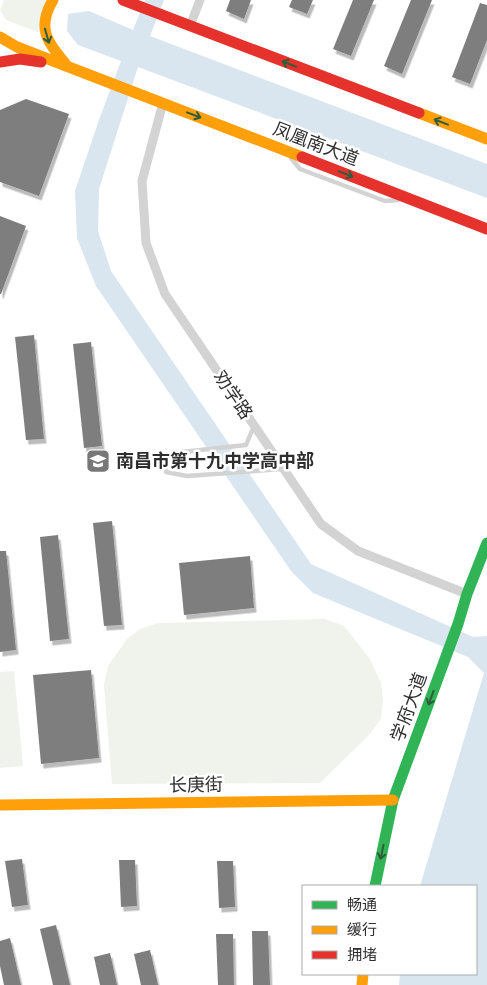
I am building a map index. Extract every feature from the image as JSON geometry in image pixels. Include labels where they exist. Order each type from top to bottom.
[{"type":"main road","points":[[53,0],[46,10],[45,35],[51,48],[69,67]]},
{"type":"main road","points":[[127,2],[487,139]]},
{"type":"main road","points":[[0,37],[17,47],[69,67]]},
{"type":"main road","points":[[0,62],[20,59],[69,67]]},
{"type":"main road","name":"凤凰南大道","points":[[69,67],[487,229]]},
{"type":"main road","name":"学府大道","points":[[375,885],[393,800],[487,543]]},
{"type":"main road","name":"长庚街","points":[[0,805],[393,800]]},
{"type":"street","points":[[190,26],[200,0]]},
{"type":"street","name":"劝学路","points":[[163,103],[142,181],[146,243],[165,294],[254,426],[280,469],[321,524],[358,551],[467,594]]},
{"type":"lane","points":[[254,426],[246,445],[182,452],[164,459],[166,472],[187,476],[280,469]]},
{"type":"shaded area","points":[[4,0],[47,0],[40,16],[38,32],[6,20],[0,10]]},
{"type":"shaded area","points":[[145,0],[164,0],[150,36],[487,164],[487,198],[138,67],[99,189],[98,231],[111,271],[311,564],[473,637],[487,636],[487,985],[399,985],[400,975],[477,975],[477,885],[420,885],[484,673],[468,657],[313,593],[291,571],[96,286],[77,238],[75,191],[121,61],[78,45],[67,31],[68,14],[89,11],[133,30]]},
{"type":"shaded area","points":[[325,619],[344,626],[370,659],[381,683],[383,701],[381,719],[369,735],[320,783],[112,784],[104,685],[108,666],[127,639],[140,629],[158,623]]},
{"type":"shaded area","points":[[14,671],[23,766],[0,768],[0,672]]},
{"type":"building","points":[[230,0],[251,0],[244,19],[226,11]]},
{"type":"building","points":[[292,0],[313,0],[307,14],[289,7]]},
{"type":"building","points":[[353,0],[374,0],[351,56],[333,49]]},
{"type":"building","points":[[411,0],[432,0],[402,74],[384,66]]},
{"type":"building","points":[[480,3],[487,5],[487,40],[470,84],[452,77]]},
{"type":"building","points":[[26,99],[69,114],[39,196],[0,182],[0,110]]},
{"type":"building","points":[[0,216],[26,226],[1,294],[0,294]]},
{"type":"building","points":[[34,335],[44,439],[26,440],[15,337]]},
{"type":"building","points":[[91,342],[102,446],[84,448],[73,344]]},
{"type":"building","points":[[112,521],[122,625],[104,626],[93,523]]},
{"type":"building","points":[[58,535],[69,639],[50,641],[40,537]]},
{"type":"building","points":[[0,551],[6,551],[16,650],[0,652]]},
{"type":"building","points":[[250,556],[254,608],[184,615],[179,563]]},
{"type":"building","points":[[91,670],[99,758],[41,764],[33,675]]},
{"type":"building","points":[[22,859],[28,905],[12,907],[5,861]]},
{"type":"building","points":[[119,860],[135,860],[137,906],[121,907]]},
{"type":"building","points":[[217,861],[233,861],[235,907],[219,908]]},
{"type":"building","points":[[56,925],[70,985],[53,985],[40,929]]},
{"type":"building","points":[[252,931],[268,931],[270,985],[253,985]]},
{"type":"building","points":[[216,934],[233,934],[234,985],[218,985]]},
{"type":"building","points":[[10,938],[21,985],[4,985],[0,966],[0,941]]},
{"type":"building","points":[[150,950],[158,985],[141,985],[134,954]]},
{"type":"building","points":[[110,953],[117,985],[100,985],[94,957]]},
{"type":"traffic: fast","points":[[375,885],[393,800],[487,543]]},
{"type":"traffic: slow","points":[[53,0],[45,18],[46,33],[53,48],[65,63]]},
{"type":"traffic: slow","points":[[0,37],[17,47],[302,157]]},
{"type":"traffic: slow","points":[[419,113],[487,139]]},
{"type":"traffic: slow","points":[[0,805],[393,800]]},
{"type":"traffic: slow","points":[[362,985],[363,975]]},
{"type":"traffic: jam","points":[[123,0],[419,113]]},
{"type":"traffic: jam","points":[[0,62],[20,59],[41,62]]},
{"type":"traffic: jam","points":[[302,157],[487,229]]},
{"type":"place","name":"南昌市第十九中学高中部","points":[[98,461]]}]
